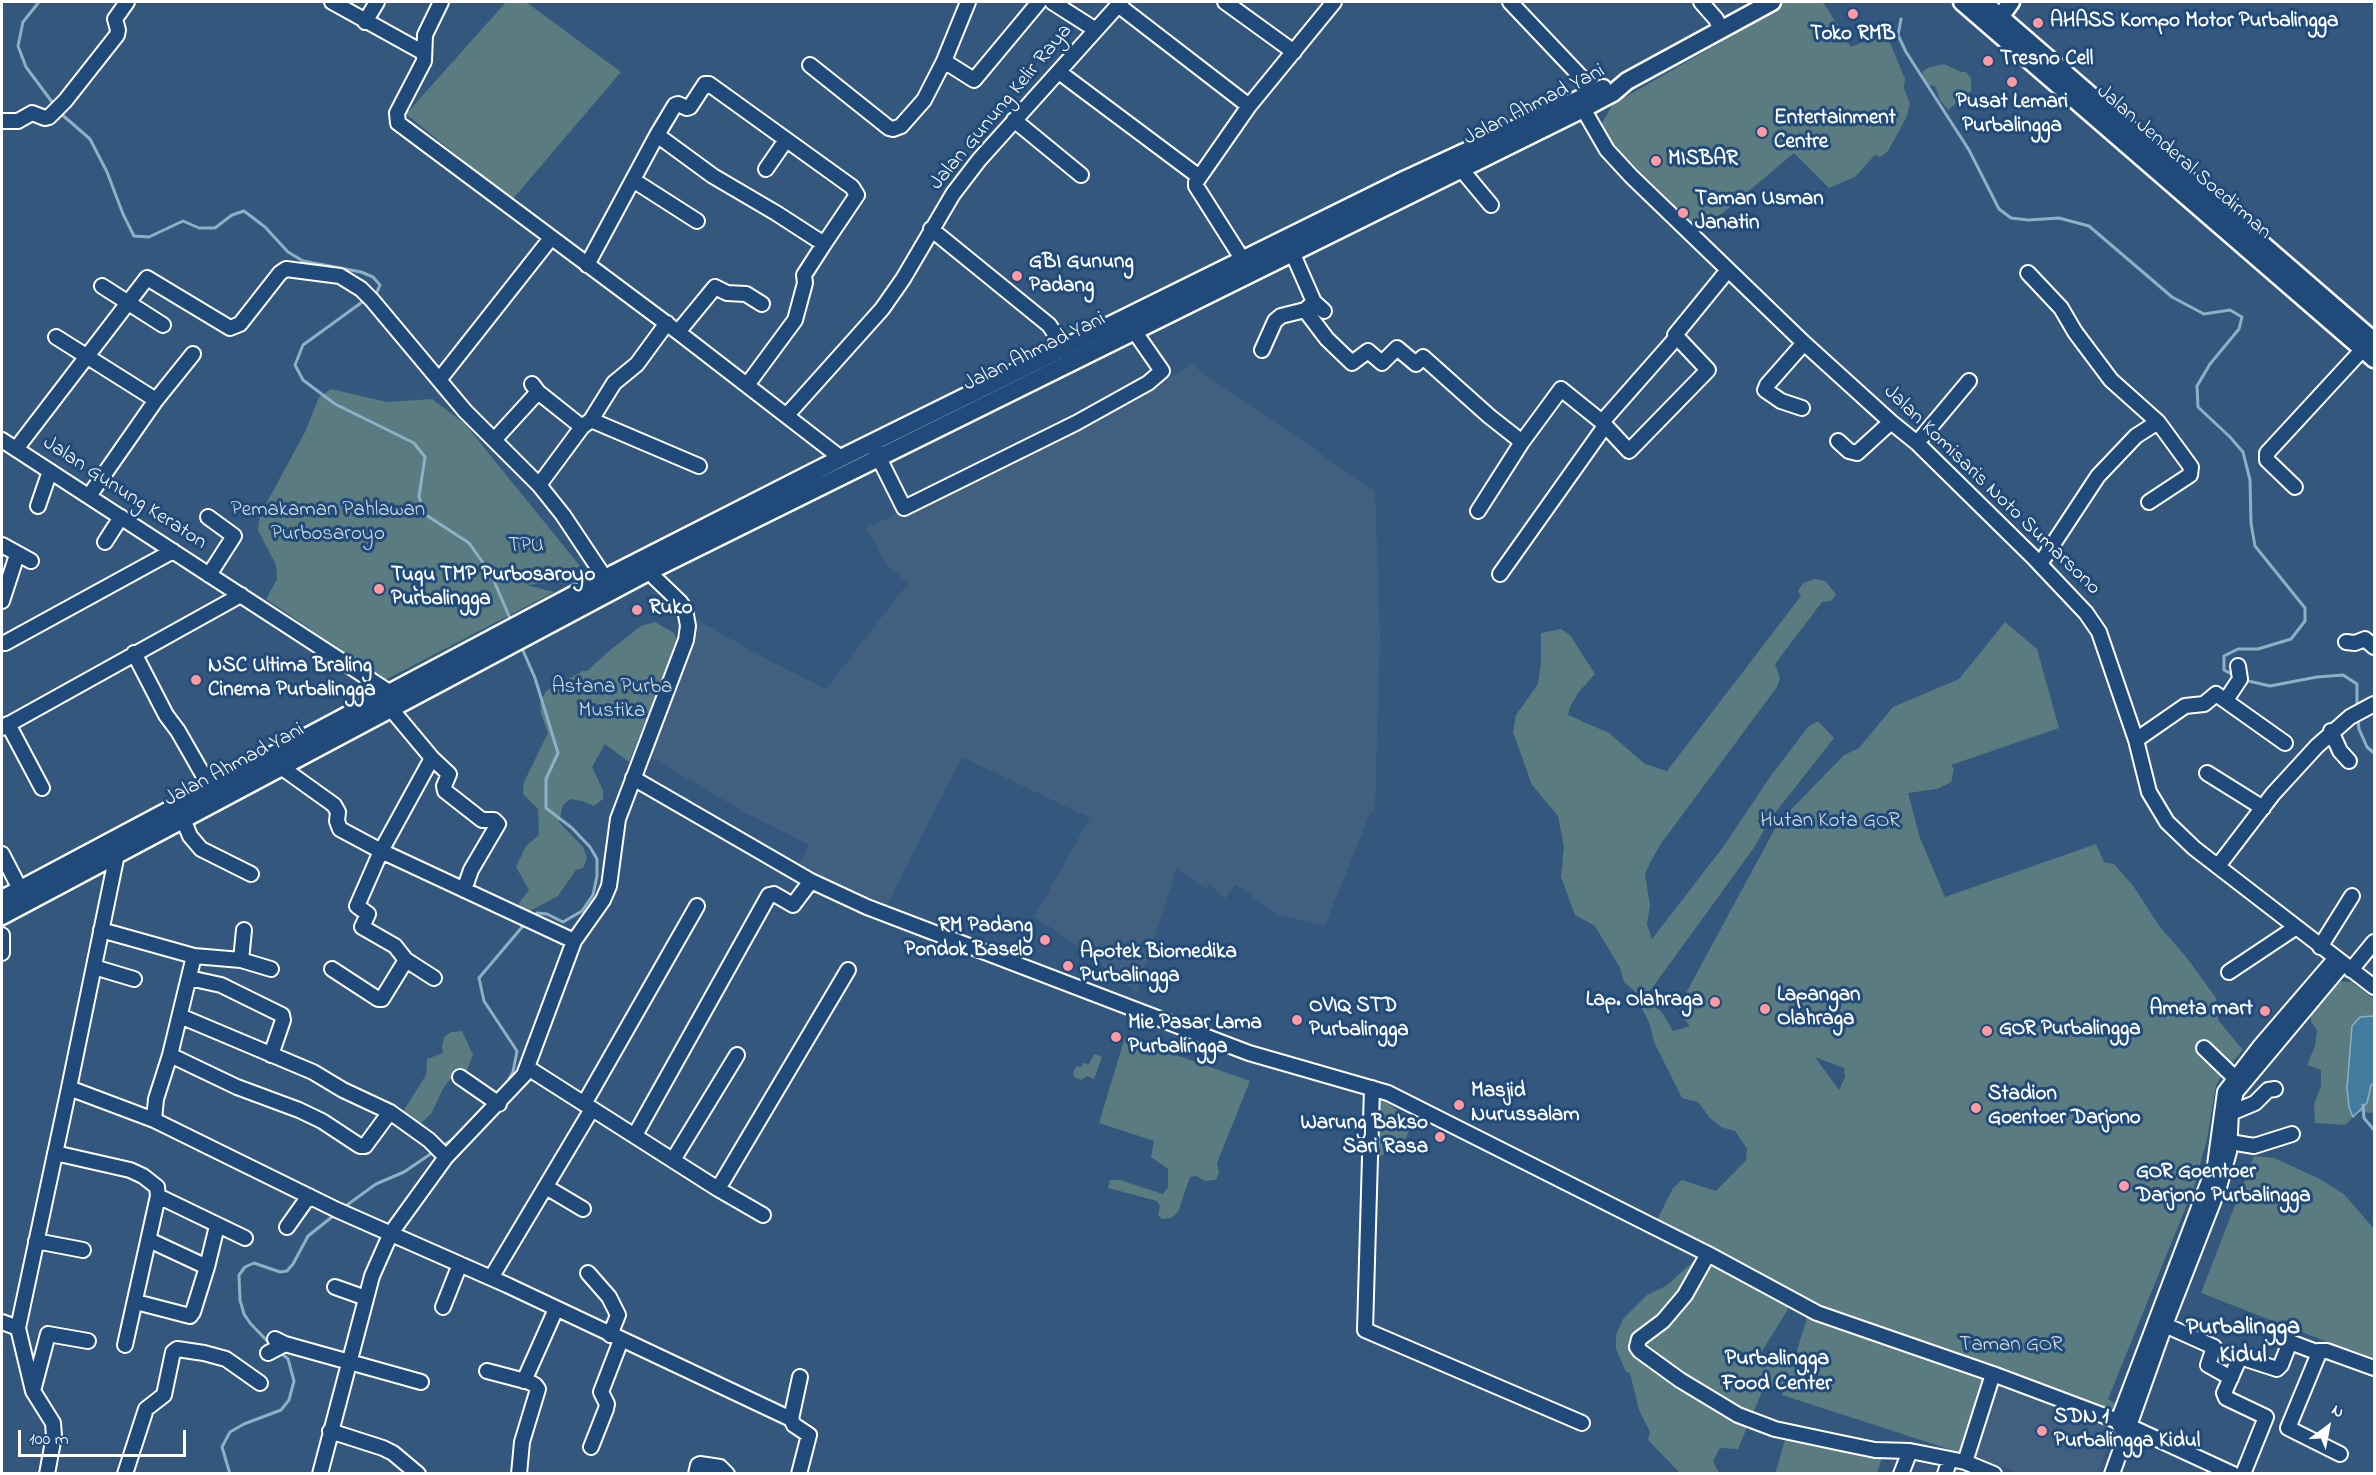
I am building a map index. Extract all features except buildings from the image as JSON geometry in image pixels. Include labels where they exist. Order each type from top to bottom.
[{"type":"main road","name":"Jalan Ahmad Yani","points":[[2,899],[20,889],[183,819],[281,767],[512,635],[646,565],[1246,267],[1406,179],[1598,96],[1615,82],[1627,81],[1772,2]]},
{"type":"main road","name":"Jalan Jenderal Soedirman","points":[[1962,2],[1997,22],[2372,346]]},
{"type":"main road","name":"Jalan Jenderal Soedirman","points":[[1983,2],[1997,22]]},
{"type":"main road","points":[[1997,22],[2011,2]]},
{"type":"main road","name":"Jalan Ahmad Yani","points":[[1246,267],[1292,252],[1461,169],[1580,104]]},
{"type":"main road","name":"Jalan Ahmad Yani","points":[[512,635],[605,578],[646,565],[841,458],[875,450]]},
{"type":"main road","name":"Jalan Ahmad Yani","points":[[2,916],[210,787],[394,701]]},
{"type":"street","points":[[4,116],[18,121],[32,113],[45,118],[49,117],[65,101],[117,36],[115,19],[128,2]]},
{"type":"street","points":[[332,2],[424,53]]},
{"type":"street","points":[[365,22],[377,2]]},
{"type":"street","points":[[441,2],[425,35],[424,61],[397,113],[398,123],[667,323],[841,458]]},
{"type":"street","points":[[810,65],[889,128],[898,127],[921,104],[944,61],[968,2]]},
{"type":"street","points":[[944,61],[975,80],[1039,2]]},
{"type":"street","points":[[1052,2],[1096,30]]},
{"type":"street","points":[[1225,2],[1294,52]]},
{"type":"street","points":[[1246,267],[1196,186],[1198,176],[1249,106],[1334,2]]},
{"type":"street","points":[[1510,2],[1598,96]]},
{"type":"street","points":[[1701,2],[1712,14],[1721,30]]},
{"type":"street","points":[[1120,3],[1249,106]]},
{"type":"street","name":"Jalan Gunung Kelir Raya","points":[[787,415],[882,309],[903,279],[953,194],[981,158],[1120,3]]},
{"type":"street","points":[[1059,72],[1198,176]]},
{"type":"street","points":[[587,265],[675,105],[690,107],[704,85],[707,84],[857,193],[804,275],[805,283],[795,320],[747,385]]},
{"type":"street","name":"Jalan Komisaris Noto Sumarsono","points":[[1580,104],[1594,130],[1613,157],[1804,343],[1917,443],[2040,564],[2086,613],[2099,632],[2136,740],[2149,792],[2156,807],[2180,836],[2295,928],[2374,987]]},
{"type":"street","points":[[1014,120],[1082,175]]},
{"type":"street","points":[[657,135],[713,176],[824,244]]},
{"type":"street","points":[[766,169],[786,140]]},
{"type":"street","points":[[1461,169],[1491,205]]},
{"type":"street","points":[[633,180],[697,220]]},
{"type":"street","points":[[931,229],[1049,325],[1069,354]]},
{"type":"street","points":[[438,380],[551,238]]},
{"type":"street","points":[[1292,252],[1327,339],[1352,363],[1368,351],[1382,363],[1397,348],[1416,364],[1423,357],[1522,442]]},
{"type":"street","points":[[16,449],[130,303],[145,279],[148,278],[226,327],[234,328],[240,324],[280,273],[286,269],[340,276],[361,289],[372,300],[465,411],[539,485],[605,578]]},
{"type":"street","points":[[1478,511],[1559,389],[1604,424],[1626,450],[1630,451],[1706,373],[1707,367],[1676,338],[1675,333],[1728,270]]},
{"type":"street","points":[[2028,273],[2061,308],[2075,332],[2111,380],[2158,422],[2192,470],[2190,475],[2149,502]]},
{"type":"street","points":[[102,286],[163,325]]},
{"type":"street","points":[[678,332],[715,287],[727,293],[746,294],[762,304]]},
{"type":"street","points":[[1262,350],[1275,321],[1281,316],[1314,307]]},
{"type":"street","points":[[875,450],[904,508],[1039,442],[1141,389],[1162,370],[1140,319]]},
{"type":"street","points":[[539,485],[614,383],[637,364],[667,323]]},
{"type":"street","points":[[56,337],[156,400]]},
{"type":"street","points":[[1500,574],[1604,424],[1676,338]]},
{"type":"street","points":[[1802,408],[1781,401],[1766,392],[1765,388],[1804,343]]},
{"type":"street","points":[[2295,487],[2267,460],[2267,453],[2372,346]]},
{"type":"street","points":[[88,496],[156,400],[193,354]]},
{"type":"street","points":[[1917,443],[1969,381]]},
{"type":"street","points":[[495,439],[535,388],[586,424],[699,466]]},
{"type":"street","points":[[1838,441],[1849,452],[1857,453],[1891,422]]},
{"type":"street","points":[[2040,564],[2098,476],[2136,436],[2158,422]]},
{"type":"street","name":"Jalan Gunung Keraton","points":[[2,440],[241,596],[394,701],[432,758],[449,774],[444,786],[445,791],[482,820],[494,820],[498,824],[471,870],[464,890]]},
{"type":"street","points":[[38,506],[50,471]]},
{"type":"street","points":[[208,517],[234,536],[209,575]]},
{"type":"street","points":[[105,542],[121,518]]},
{"type":"street","points":[[2,545],[31,561]]},
{"type":"street","points":[[2,642],[173,551]]},
{"type":"street","points":[[2,600],[17,555]]},
{"type":"street","points":[[320,1473],[372,1276],[391,1233],[444,1155],[528,1068],[574,941],[603,900],[609,886],[618,819],[686,640],[688,626],[685,609],[646,565]]},
{"type":"street","points":[[42,788],[5,726],[241,596]]},
{"type":"street","points":[[2346,642],[2355,643],[2365,639],[2374,647]]},
{"type":"street","points":[[134,653],[166,715],[178,730],[210,787]]},
{"type":"street","points":[[2226,700],[2240,680],[2238,666]]},
{"type":"street","points":[[2136,740],[2185,706],[2204,704],[2216,694],[2284,743]]},
{"type":"street","points":[[2218,866],[2262,808],[2331,731],[2362,710]]},
{"type":"street","points":[[2331,731],[2340,751],[2349,761]]},
{"type":"street","points":[[432,758],[381,851],[357,906],[368,914],[362,927],[395,946],[406,960],[434,978]]},
{"type":"street","points":[[281,767],[334,805],[338,812],[337,822],[340,829],[381,851],[574,941]]},
{"type":"street","points":[[2207,773],[2262,808]]},
{"type":"street","points":[[633,778],[811,881],[867,907],[1249,1053],[1389,1093],[1708,1254],[1833,1320],[1993,1374],[2233,1473]]},
{"type":"street","points":[[183,819],[190,836],[201,849],[251,874]]},
{"type":"street","points":[[47,1473],[54,1436],[54,1423],[33,1391],[18,1328],[94,967],[116,847]]},
{"type":"street","points":[[2,854],[20,889]]},
{"type":"street","points":[[635,1135],[769,895],[774,894],[793,905],[811,881]]},
{"type":"street","points":[[2320,947],[2352,896]]},
{"type":"street","points":[[491,1278],[546,1188],[697,906]]},
{"type":"street","points":[[2229,972],[2295,928]]},
{"type":"street","points":[[101,930],[194,956],[241,960],[271,969]]},
{"type":"street","points":[[241,960],[244,930]]},
{"type":"street","points":[[2,935],[2,952]]},
{"type":"street","points":[[2112,1473],[2124,1428],[2215,1165],[2225,1092],[2234,1077],[2265,1048],[2343,964],[2374,942]]},
{"type":"street","points":[[154,1120],[156,1099],[170,1055],[194,956]]},
{"type":"street","points":[[332,969],[378,999],[382,999],[406,960]]},
{"type":"street","points":[[94,967],[134,979]]},
{"type":"street","points":[[718,1189],[848,970]]},
{"type":"street","points":[[189,978],[221,985],[282,1015],[283,1020],[271,1055]]},
{"type":"street","points":[[180,1016],[313,1072],[343,1090],[390,1112],[429,1140],[444,1155]]},
{"type":"street","points":[[2204,1048],[2234,1077]]},
{"type":"street","points":[[2124,1428],[2219,1187],[2230,1142],[2231,1113],[2236,1092],[2265,1048]]},
{"type":"street","points":[[170,1055],[237,1087],[322,1121],[360,1146],[365,1146],[390,1112]]},
{"type":"street","points":[[673,1160],[737,1055]]},
{"type":"street","points":[[528,1068],[718,1189],[763,1215]]},
{"type":"street","points":[[460,1077],[496,1101]]},
{"type":"street","points":[[69,1088],[154,1120],[332,1207],[491,1278],[790,1419],[794,1425],[809,1435],[799,1473]]},
{"type":"street","points":[[1372,1088],[1365,1330],[1582,1423]]},
{"type":"street","points":[[2231,1113],[2247,1107],[2268,1090],[2276,1089]]},
{"type":"street","points":[[2230,1142],[2253,1146],[2292,1134]]},
{"type":"street","points":[[55,1153],[130,1170],[154,1183],[158,1196],[125,1345]]},
{"type":"street","points":[[546,1188],[584,1209]]},
{"type":"street","points":[[158,1196],[245,1238]]},
{"type":"street","points":[[287,1227],[309,1196]]},
{"type":"street","points":[[136,1302],[190,1316],[207,1267],[217,1226]]},
{"type":"street","points":[[36,1240],[83,1250]]},
{"type":"street","points":[[149,1240],[207,1267]]},
{"type":"street","points":[[1708,1254],[1685,1295],[1663,1321],[1637,1343],[1641,1351],[1662,1368],[1738,1416],[1774,1429],[1875,1450],[1910,1451],[1965,1462],[1994,1473]]},
{"type":"street","points":[[443,1307],[460,1264]]},
{"type":"street","points":[[588,1273],[609,1297],[618,1315],[615,1337],[601,1392],[607,1404],[591,1448]]},
{"type":"street","points":[[335,1287],[366,1298]]},
{"type":"street","points":[[524,1381],[556,1309]]},
{"type":"street","points":[[2,1322],[18,1328]]},
{"type":"street","points":[[2165,1326],[2214,1347],[2208,1365],[2231,1378]]},
{"type":"street","points":[[33,1391],[48,1334],[88,1341]]},
{"type":"street","points":[[2243,1473],[2266,1419],[2265,1416],[2224,1396],[2240,1358],[2274,1369],[2279,1368],[2290,1342],[2318,1351],[2326,1351],[2374,1368]]},
{"type":"street","points":[[276,1346],[350,1360],[422,1382]]},
{"type":"street","points":[[125,1473],[146,1409],[164,1395],[173,1352],[177,1349],[226,1359],[260,1383]]},
{"type":"street","points":[[2318,1351],[2318,1356],[2288,1428],[2340,1454]]},
{"type":"street","points":[[487,1371],[524,1381],[535,1385],[538,1389],[522,1442],[519,1473]]},
{"type":"street","points":[[1965,1462],[1993,1374]]},
{"type":"street","points":[[790,1419],[800,1377]]},
{"type":"street","points":[[330,1431],[383,1448],[418,1473]]},
{"type":"street","points":[[1901,1473],[1910,1451]]},
{"type":"street","points":[[1945,1473],[1950,1459]]},
{"type":"street","points":[[696,1473],[700,1464],[720,1467],[727,1473]]},
{"type":"shaded area","points":[[1192,365],[1375,491],[1380,635],[1375,812],[1370,814],[1325,926],[1277,914],[1235,884],[1225,899],[1210,885],[1206,890],[1177,867],[1137,993],[1058,932],[1034,917],[1090,818],[962,757],[887,904],[827,881],[798,865],[809,845],[746,813],[649,756],[695,619],[826,689],[908,583],[886,564],[866,528],[940,494]]},
{"type":"shaded area","points":[[2373,1016],[2374,1083],[2371,1085],[2367,1103],[2353,1117],[2349,1107],[2347,1088],[2352,1026],[2360,1017]]},
{"type":"shaded area","name":"SDN 1 Purbalingga Kidul","points":[[1997,1380],[2104,1419],[2109,1442],[2099,1473],[2017,1473],[1968,1454]]},
{"type":"green space","points":[[506,2],[526,2],[621,72],[512,200],[406,114]]},
{"type":"green space","points":[[1779,2],[1823,2],[1851,47],[1886,33],[1905,79],[1904,88],[1910,104],[1906,118],[1888,151],[1880,157],[1875,155],[1855,177],[1829,188],[1794,153],[1701,231],[1604,136],[1601,125],[1613,104],[1758,21],[1762,12]]},
{"type":"green space","points":[[1944,64],[1966,72],[1971,78],[1971,91],[1948,110],[1940,100],[1935,86],[1926,85],[1922,78],[1923,71]]},
{"type":"green space","points":[[331,389],[387,402],[432,399],[465,424],[580,566],[548,583],[527,585],[554,592],[385,680],[266,599],[277,579],[276,565],[258,530],[260,515],[305,432],[319,397]]},
{"type":"green space","name":"GOR Purbalingga","points":[[1814,579],[1825,581],[1836,594],[1831,601],[1822,602],[1775,664],[1780,678],[1777,687],[1660,845],[1650,863],[1645,874],[1650,905],[1647,924],[1652,939],[1723,847],[1770,777],[1808,727],[1818,721],[1834,738],[1771,818],[1753,849],[1650,991],[1652,1002],[1663,1014],[1673,1031],[1690,1026],[1680,1015],[1679,1006],[1778,823],[1844,755],[1859,748],[1893,707],[1959,679],[2005,622],[2037,649],[2059,728],[1951,765],[1954,769],[1951,782],[1937,789],[1908,793],[1920,838],[1945,897],[2096,844],[2104,862],[2114,864],[2134,887],[2160,927],[2187,958],[2216,998],[2218,1020],[2243,1050],[2216,1085],[2207,1139],[2194,1187],[2108,1399],[2121,1407],[2120,1417],[1832,1316],[1760,1278],[1757,1270],[1657,1220],[1673,1188],[1682,1180],[1716,1191],[1746,1160],[1747,1149],[1735,1131],[1721,1127],[1710,1118],[1698,1102],[1682,1098],[1654,1042],[1649,1022],[1641,1007],[1642,998],[1624,982],[1620,968],[1595,926],[1575,915],[1561,877],[1564,847],[1558,816],[1532,785],[1513,732],[1516,715],[1538,684],[1541,633],[1561,629],[1570,635],[1595,674],[1578,693],[1568,715],[1609,733],[1645,764],[1667,771],[1801,596],[1798,591],[1803,583]],"holes":[[[1815,1057],[1844,1068],[1845,1077],[1839,1090]]]},
{"type":"green space","name":"Astana Purba Mustika","points":[[655,622],[674,633],[677,640],[629,762],[605,744],[592,767],[603,790],[603,799],[594,806],[570,799],[563,805],[559,822],[583,847],[587,858],[583,868],[576,870],[558,896],[526,913],[521,911],[519,903],[529,890],[516,867],[526,846],[539,835],[538,809],[523,794],[524,782],[548,733],[541,714],[540,703],[546,691],[587,671],[641,626]]},
{"type":"green space","points":[[2336,981],[2352,982],[2374,999],[2374,1113],[2358,1112],[2345,1125],[2315,1123],[2314,1104],[2321,1086],[2321,1070],[2307,1065],[2315,1046],[2317,1030],[2311,1021],[2311,1010]]},
{"type":"green space","points":[[462,1031],[473,1055],[466,1072],[453,1076],[444,1087],[431,1114],[421,1123],[407,1119],[404,1110],[426,1075],[427,1059],[443,1053],[444,1037],[451,1032]]},
{"type":"green space","points":[[1125,1037],[1250,1081],[1217,1163],[1219,1172],[1216,1180],[1205,1181],[1196,1176],[1190,1177],[1178,1212],[1171,1218],[1162,1219],[1158,1215],[1160,1206],[1157,1201],[1108,1188],[1110,1180],[1120,1180],[1163,1194],[1168,1187],[1168,1169],[1151,1157],[1154,1141],[1099,1123]]},
{"type":"green space","points":[[1094,1054],[1102,1057],[1094,1079],[1087,1076],[1081,1080],[1074,1077],[1073,1072],[1077,1066],[1081,1067],[1083,1063],[1089,1064]]},
{"type":"green space","points":[[1379,1097],[1403,1114],[1411,1126],[1406,1138],[1395,1148],[1374,1160],[1365,1113]]},
{"type":"green space","points":[[2254,1156],[2274,1158],[2318,1178],[2344,1194],[2374,1229],[2374,1360],[2201,1293]]},
{"type":"green space","points":[[1694,1261],[1698,1261],[1706,1270],[1706,1263],[1789,1304],[1762,1354],[1770,1357],[1783,1356],[1793,1363],[1807,1318],[1986,1376],[1961,1453],[1782,1395],[1785,1387],[1774,1386],[1764,1387],[1738,1449],[1720,1448],[1713,1461],[1719,1473],[1680,1473],[1648,1440],[1650,1432],[1639,1410],[1630,1373],[1626,1372],[1616,1349],[1616,1335],[1623,1319],[1647,1295],[1666,1286]]},
{"type":"green space","points":[[1785,1440],[1882,1458],[1877,1473],[1775,1474]]},
{"type":"waterway","points":[[39,2],[23,22],[18,46],[26,67],[55,106]]},
{"type":"waterway","points":[[1901,19],[1898,35],[1906,52],[1969,150],[1999,209],[2011,218],[2028,220],[2059,218],[2089,226],[2172,297],[2204,314],[2230,310],[2242,317],[2239,329],[2210,364],[2197,386],[2198,407],[2243,452],[2250,480],[2251,523],[2255,546],[2305,608],[2305,621],[2291,639],[2258,649],[2238,649],[2224,656],[2224,670],[2235,676]]},
{"type":"waterway","points":[[59,112],[90,139],[107,172],[134,236],[149,237],[183,221],[199,228],[215,228],[232,215],[244,211],[265,227],[288,252],[303,261],[361,272],[373,277],[380,285],[373,295]]},
{"type":"waterway","points":[[365,300],[303,345],[295,365],[303,380],[335,404],[414,443],[425,457],[419,496],[423,513],[469,543],[491,574],[512,623]]},
{"type":"waterway","points":[[521,646],[535,678],[558,753],[546,779],[546,808],[572,828],[590,847],[597,859],[597,876],[593,895],[582,911],[563,922],[547,914],[537,913]]},
{"type":"waterway","points":[[2244,680],[2270,686],[2317,677],[2343,675],[2357,684],[2357,710]]},
{"type":"waterway","points":[[2358,719],[2359,729],[2367,747],[2374,753]]},
{"type":"waterway","points":[[505,1086],[513,1072],[517,1051],[484,1001],[479,978],[523,926]]},
{"type":"waterway","points":[[2363,1105],[2364,1118],[2374,1130]]},
{"type":"waterway","points":[[441,1147],[458,1136]]},
{"type":"waterway","points":[[347,1205],[376,1184],[404,1172],[435,1151]]},
{"type":"waterway","points":[[272,1346],[244,1314],[240,1300],[239,1275],[245,1267],[254,1263],[280,1272],[287,1271],[308,1236],[332,1217]]},
{"type":"waterway","points":[[230,1474],[222,1447],[230,1432],[244,1424],[281,1410],[289,1400],[294,1381],[288,1359],[280,1352]]},
{"type":"place","name":"Toko RMB","points":[[1853,14]]},
{"type":"place","name":"AHASS Kompo Motor Purbalingga","points":[[2038,23]]},
{"type":"place","name":"Tresno Cell","points":[[1988,61]]},
{"type":"place","name":"Pusat Lemari Purbalingga","points":[[2012,82]]},
{"type":"place","name":"Entertainment Centre","points":[[1762,132]]},
{"type":"place","name":"MISBAR","points":[[1656,161]]},
{"type":"place","name":"Taman Usman Janatin","points":[[1683,213]]},
{"type":"place","name":"GBI Gunung Padang","points":[[1017,276]]},
{"type":"place","name":"Tugu TMP Purbosaroyo Purbalingga","points":[[379,589]]},
{"type":"place","name":"Ruko","points":[[637,610]]},
{"type":"place","name":"NSC Ultima Braling Cinema Purbalingga","points":[[196,680]]},
{"type":"place","name":"RM Padang Pondok Baselo","points":[[1045,940]]},
{"type":"place","name":"Apotek Biomedika Purbalingga","points":[[1068,966]]},
{"type":"place","name":"Lap. Olahraga","points":[[1715,1002]]},
{"type":"place","name":"Lapangan Olahraga","points":[[1765,1009]]},
{"type":"place","name":"Ameta mart","points":[[2265,1011]]},
{"type":"place","name":"OVIQ STD Purbalingga","points":[[1297,1020]]},
{"type":"place","name":"GOR Purbalingga","points":[[1987,1031]]},
{"type":"place","name":"Mie Pasar Lama Purbalingga","points":[[1116,1037]]},
{"type":"place","name":"Masjid Nurussalam","points":[[1459,1105]]},
{"type":"place","name":"Stadion Goentoer Darjono","points":[[1976,1108]]},
{"type":"place","name":"Warung Bakso Sari Rasa","points":[[1440,1137]]},
{"type":"place","name":"GOR Goentoer Darjono Purbalingga","points":[[2124,1186]]},
{"type":"place","name":"SDN 1 Purbalingga Kidul","points":[[2042,1431]]},
{"type":"district","name":"Purbalingga Kidul","points":[[2243,1343]]},
{"type":"district","name":"Purbalingga Food Center","points":[[1777,1372]]},
{"type":"park label","name":"Pemakaman Pahlawan Purbosaroyo","points":[[328,524]]},
{"type":"park label","name":"TPU","points":[[526,548]]},
{"type":"park label","name":"Hutan Kota GOR","points":[[1830,823]]},
{"type":"park label","name":"Taman GOR","points":[[2011,1347]]}]
